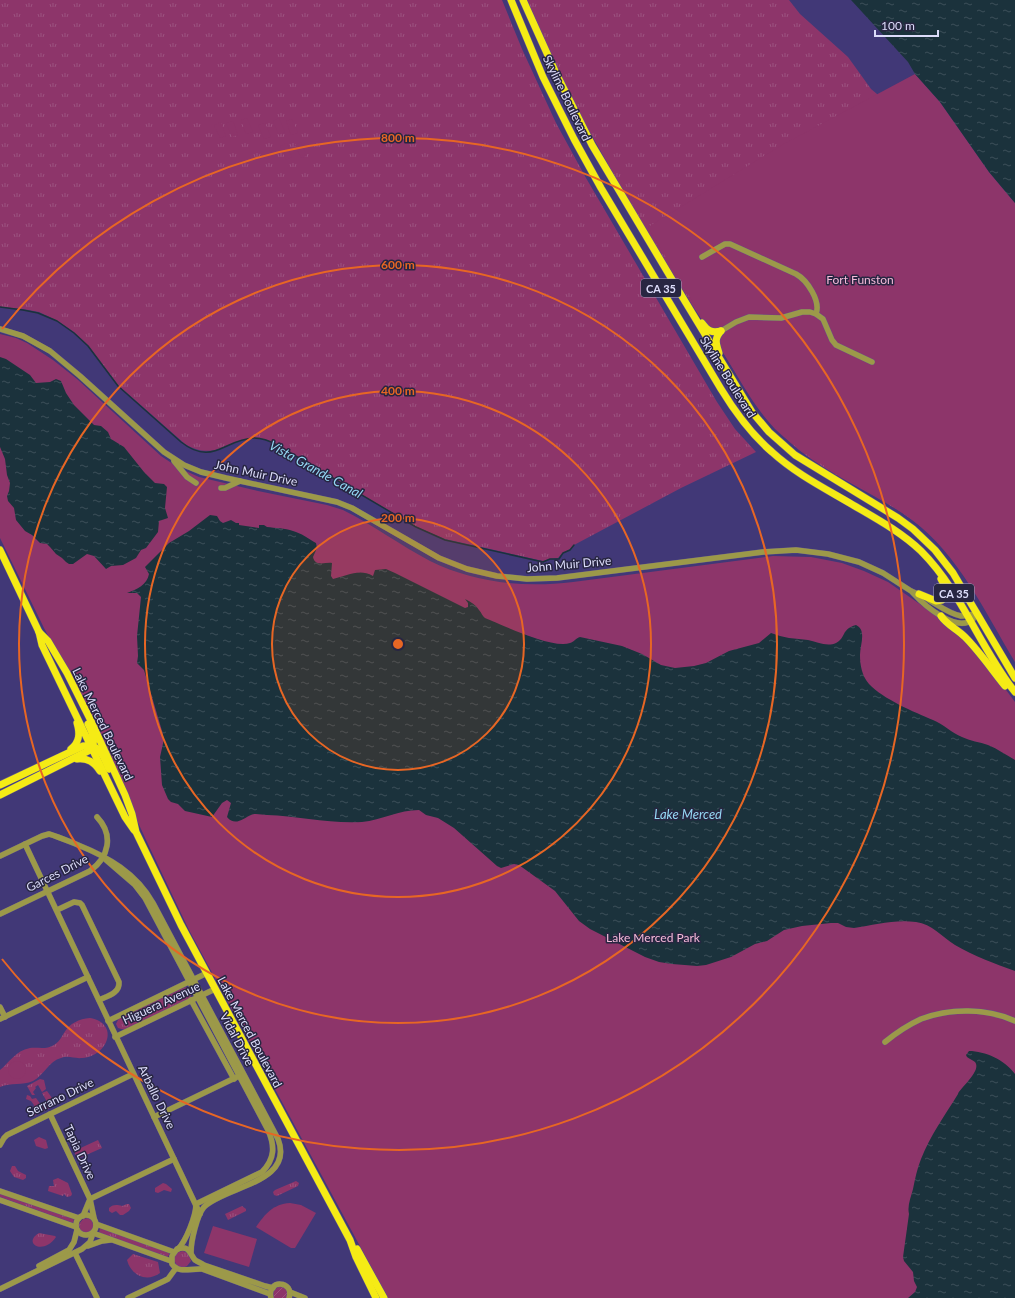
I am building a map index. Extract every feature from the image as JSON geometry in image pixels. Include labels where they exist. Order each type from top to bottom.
[{"type":"main road","name":"Skyline Boulevard","points":[[511,0],[543,77],[587,164],[741,420],[763,444],[788,465],[892,528],[912,543],[933,564],[945,579],[1005,679],[1015,692]]},
{"type":"main road","name":"Skyline Boulevard","points":[[523,0],[582,126],[606,169],[752,412],[769,432],[802,460],[898,518],[928,543],[947,565],[1015,678]]},
{"type":"main road","points":[[683,298],[709,331],[721,331]]},
{"type":"main road","points":[[721,331],[715,342],[723,364]]},
{"type":"main road","name":"Lake Merced Boulevard","points":[[0,550],[39,632],[42,645],[125,817],[136,832],[181,925],[350,1240],[376,1298]]},
{"type":"main road","points":[[919,594],[939,601],[944,599],[946,596],[945,587],[933,564]]},
{"type":"main road","points":[[941,616],[945,622],[960,632],[973,646],[1015,697]]},
{"type":"main road","name":"Lake Merced Boulevard","points":[[39,632],[48,641],[71,680],[91,721],[125,795],[132,814],[136,832]]},
{"type":"main road","points":[[0,795],[84,754],[92,746],[91,730],[48,641]]},
{"type":"main road","points":[[63,754],[74,747],[79,738],[74,709]]},
{"type":"main road","points":[[0,785],[79,747],[92,746],[100,751],[122,798],[128,806]]},
{"type":"main road","points":[[68,762],[83,759],[93,762],[115,795]]},
{"type":"main road","name":"Lake Merced Boulevard","points":[[350,1240],[361,1255],[384,1298]]},
{"type":"street","points":[[702,257],[725,244],[730,244],[796,274],[806,283],[812,293],[818,306],[816,314]]},
{"type":"street","points":[[721,331],[736,322],[749,317],[781,318],[806,311],[816,314],[825,323],[832,340],[836,345],[872,362]]},
{"type":"street","name":"John Muir Drive","points":[[0,329],[17,333],[30,339],[56,356],[170,456],[195,470],[337,502],[352,508],[438,558],[460,567],[497,576],[527,579],[557,578],[763,552],[796,550],[828,554],[855,561],[883,573],[947,611],[969,618]]},
{"type":"street","points":[[170,456],[187,477],[196,483]]},
{"type":"street","points":[[221,488],[226,488],[240,481]]},
{"type":"street","name":"John Muir Drive","points":[[911,591],[922,602],[941,616],[956,623],[963,624],[969,618],[977,614]]},
{"type":"street","name":"Garces Drive","points":[[0,914],[96,867],[107,849],[108,842],[105,829],[97,817]]},
{"type":"street","name":"Vidal Drive","points":[[0,856],[49,834],[90,850],[103,857],[135,885],[191,981],[196,998],[236,1078],[277,1145]]},
{"type":"street","name":"Arballo Drive","points":[[25,844],[200,1214]]},
{"type":"street","points":[[57,910],[74,902],[82,905],[116,975],[119,982],[119,989],[99,1000]]},
{"type":"street","name":"Higuera Avenue","points":[[108,1021],[207,973]]},
{"type":"street","points":[[0,1007],[2,1018],[88,977]]},
{"type":"street","name":"Higuera Avenue","points":[[116,1036],[215,989]]},
{"type":"street","name":"Vidal Drive","points":[[196,998],[277,1145]]},
{"type":"street","points":[[884,1042],[915,1022],[928,1017],[944,1014],[980,1012],[1015,1021]]},
{"type":"street","name":"Serrano Drive","points":[[0,1145],[7,1135],[133,1074]]},
{"type":"street","points":[[154,1117],[236,1078]]},
{"type":"street","name":"Tapia Drive","points":[[50,1114],[90,1200],[95,1221]]},
{"type":"street","points":[[187,1269],[193,1264],[192,1254],[200,1214],[204,1208],[210,1202],[263,1174],[277,1145]]},
{"type":"street","points":[[0,1285],[69,1250],[74,1242],[76,1229],[81,1217],[90,1200],[174,1159]]},
{"type":"street","points":[[171,1261],[176,1251],[185,1240],[196,1204],[263,1174]]},
{"type":"street","points":[[0,1191],[81,1217],[88,1215],[95,1221],[176,1251],[185,1248],[192,1254],[196,1261],[204,1265],[273,1288]]},
{"type":"street","points":[[0,1200],[76,1229],[79,1233],[85,1236],[93,1233],[171,1261],[176,1268],[184,1270],[202,1269],[271,1296],[273,1288],[279,1284],[284,1285],[288,1288],[290,1295],[305,1298]]},
{"type":"street","points":[[82,1249],[90,1242],[93,1233],[96,1230],[95,1221]]},
{"type":"street","points":[[0,1289],[82,1249],[102,1241],[112,1240]]},
{"type":"street","points":[[75,1253],[97,1298]]},
{"type":"street","points":[[128,1298],[168,1279],[176,1268]]},
{"type":"green space","points":[[0,0],[502,0],[522,49],[556,123],[586,178],[717,402],[735,429],[756,452],[681,488],[574,545],[558,558],[543,561],[445,539],[417,527],[268,440],[256,438],[246,439],[208,451],[197,449],[185,444],[118,385],[88,345],[74,332],[58,321],[39,312],[0,307]]},
{"type":"green space","points":[[527,0],[789,0],[800,14],[848,57],[871,89],[877,94],[880,109],[925,530],[895,508],[830,471],[799,450],[786,439],[754,401],[718,344],[719,337],[706,326],[692,305],[633,208],[588,129],[564,82]]},
{"type":"green space","name":"Fort Funston","points":[[915,74],[940,102],[989,172],[1015,203],[1015,662],[970,585],[928,533],[894,507],[807,454],[775,429],[767,420],[746,390],[648,227],[782,145]]},
{"type":"green space","points":[[247,118],[253,132],[246,134],[241,120]]},
{"type":"green space","points":[[279,118],[285,132],[279,135],[273,121]]},
{"type":"green space","points":[[292,119],[298,133],[291,135],[286,121]]},
{"type":"green space","points":[[233,121],[238,135],[232,137],[226,123]]},
{"type":"green space","points":[[221,122],[226,136],[220,138],[214,125]]},
{"type":"green space","points":[[265,123],[271,137],[264,139],[258,125]]},
{"type":"green space","points":[[301,142],[307,156],[301,158],[295,145]]},
{"type":"green space","points":[[287,143],[292,157],[286,160],[280,146]]},
{"type":"green space","name":"Lake Merced Park","points":[[0,334],[16,338],[27,343],[53,360],[77,379],[161,456],[179,468],[199,477],[327,505],[343,510],[430,561],[464,574],[482,579],[518,584],[555,584],[773,556],[811,557],[842,563],[888,582],[950,625],[980,655],[1015,702],[1015,1298],[388,1298],[189,930],[73,682],[44,628],[0,538]]},
{"type":"green space","points":[[187,987],[192,992],[190,998],[125,1030],[118,1028],[116,1024],[119,1018]]},
{"type":"green space","points":[[90,1018],[100,1021],[107,1030],[108,1035],[105,1045],[97,1053],[87,1057],[61,1058],[53,1062],[33,1081],[0,1087],[0,1070],[17,1054],[25,1049],[51,1047],[59,1041],[72,1024],[82,1019]]},
{"type":"green space","points":[[17,1061],[23,1064],[26,1070],[23,1076],[17,1079],[11,1076],[8,1070],[11,1064]]},
{"type":"green space","points":[[40,1079],[44,1080],[46,1089],[42,1092],[38,1085],[35,1087],[36,1088],[33,1092],[35,1095],[32,1095],[27,1086]]},
{"type":"green space","points":[[47,1091],[52,1098],[50,1101],[52,1107],[41,1112],[38,1108],[36,1108],[37,1114],[34,1116],[32,1112],[34,1105],[31,1101],[26,1099],[27,1095],[32,1099],[36,1098],[41,1105],[46,1102],[42,1093]]},
{"type":"green space","points":[[39,1137],[46,1140],[48,1148],[45,1149],[36,1146],[34,1140]]},
{"type":"green space","points":[[98,1140],[102,1148],[77,1159],[74,1151]]},
{"type":"green space","points":[[12,1166],[15,1166],[18,1171],[26,1175],[26,1178],[23,1180],[14,1177],[10,1171]]},
{"type":"green space","points":[[58,1178],[68,1183],[72,1194],[71,1196],[67,1197],[64,1194],[63,1196],[48,1191],[49,1186],[54,1186],[53,1180]]},
{"type":"green space","points":[[296,1181],[299,1183],[298,1186],[277,1196],[274,1195],[273,1192],[275,1190]]},
{"type":"green space","points":[[163,1183],[172,1189],[171,1192],[164,1190],[158,1193],[155,1192],[155,1188]]},
{"type":"green space","points":[[0,1193],[74,1219],[73,1223],[0,1197]]},
{"type":"green space","points":[[290,1203],[301,1205],[316,1213],[295,1248],[291,1248],[256,1227],[270,1210],[279,1205]]},
{"type":"green space","points":[[129,1204],[131,1208],[123,1215],[120,1215],[116,1211],[112,1213],[109,1211],[109,1208],[112,1206],[122,1206]]},
{"type":"green space","points":[[242,1206],[246,1209],[246,1211],[228,1220],[225,1214]]},
{"type":"green space","points":[[88,1218],[92,1221],[94,1227],[91,1232],[86,1233],[80,1230],[79,1224],[83,1219]]},
{"type":"green space","points":[[213,1226],[257,1239],[249,1267],[204,1253]]},
{"type":"green space","points":[[100,1228],[170,1252],[168,1257],[99,1233]]},
{"type":"green space","points":[[39,1233],[56,1237],[51,1243],[40,1247],[33,1244],[34,1237]]},
{"type":"green space","points":[[183,1251],[188,1253],[191,1261],[187,1266],[182,1268],[176,1265],[174,1258],[178,1252]]},
{"type":"green space","points":[[133,1254],[158,1262],[160,1273],[150,1277],[140,1276],[132,1270],[127,1260]]},
{"type":"green space","points":[[278,1287],[284,1287],[288,1291],[287,1298],[274,1298],[274,1290]]},
{"type":"water","points":[[851,0],[1015,0],[1015,203],[989,172],[940,102],[915,74],[908,62]]},
{"type":"water","points":[[0,357],[6,359],[30,375],[36,383],[50,382],[56,379],[61,381],[66,393],[74,405],[94,425],[101,426],[108,432],[111,439],[124,447],[155,483],[164,484],[167,487],[165,508],[168,518],[159,521],[158,532],[146,548],[141,550],[136,558],[123,565],[111,566],[106,569],[94,556],[87,554],[73,564],[69,564],[56,554],[47,544],[40,543],[32,535],[25,531],[16,520],[14,508],[8,501],[7,496],[10,483],[7,475],[5,459],[0,447]]},
{"type":"water","name":"Lake Merced","points":[[210,515],[217,516],[223,523],[231,520],[239,523],[239,525],[259,528],[259,525],[264,525],[267,527],[290,530],[302,535],[316,543],[317,548],[313,557],[316,562],[332,563],[331,576],[333,579],[353,573],[363,573],[373,576],[375,570],[386,569],[465,608],[468,607],[468,603],[465,599],[475,605],[485,618],[540,640],[562,644],[571,642],[580,637],[622,646],[642,654],[661,665],[675,668],[706,663],[729,651],[759,643],[771,633],[782,637],[833,644],[841,639],[848,629],[856,625],[861,630],[862,634],[860,663],[862,670],[865,678],[875,690],[890,700],[937,722],[968,740],[985,744],[999,750],[1015,760],[1015,971],[985,960],[962,949],[927,925],[908,921],[854,928],[846,927],[838,923],[802,926],[784,930],[767,941],[755,944],[731,957],[706,965],[697,966],[659,962],[645,957],[590,929],[579,921],[555,891],[519,865],[514,864],[501,868],[497,866],[454,828],[438,818],[426,815],[419,810],[412,810],[362,822],[326,821],[253,814],[236,822],[227,817],[231,803],[227,800],[222,803],[212,817],[185,811],[178,804],[171,802],[168,799],[162,785],[160,757],[164,739],[144,670],[137,663],[137,636],[141,597],[137,593],[127,593],[144,584],[149,574],[145,567],[169,543],[189,531]]},
{"type":"water","points":[[969,1051],[975,1051],[994,1057],[1006,1064],[1015,1074],[1015,1298],[908,1298],[915,1292],[917,1287],[914,1281],[913,1272],[904,1261],[903,1257],[909,1205],[916,1174],[921,1159],[933,1134],[960,1091],[976,1070],[975,1062],[966,1055]]},
{"type":"waterway","name":"Vista Grande Canal","points":[[0,307],[38,313],[57,321],[74,333],[88,346],[118,386],[181,442],[192,449],[202,452],[210,452],[244,439],[263,439],[277,445],[416,527],[445,540],[543,562],[550,559],[559,559],[563,553],[570,550],[574,545]]}]
